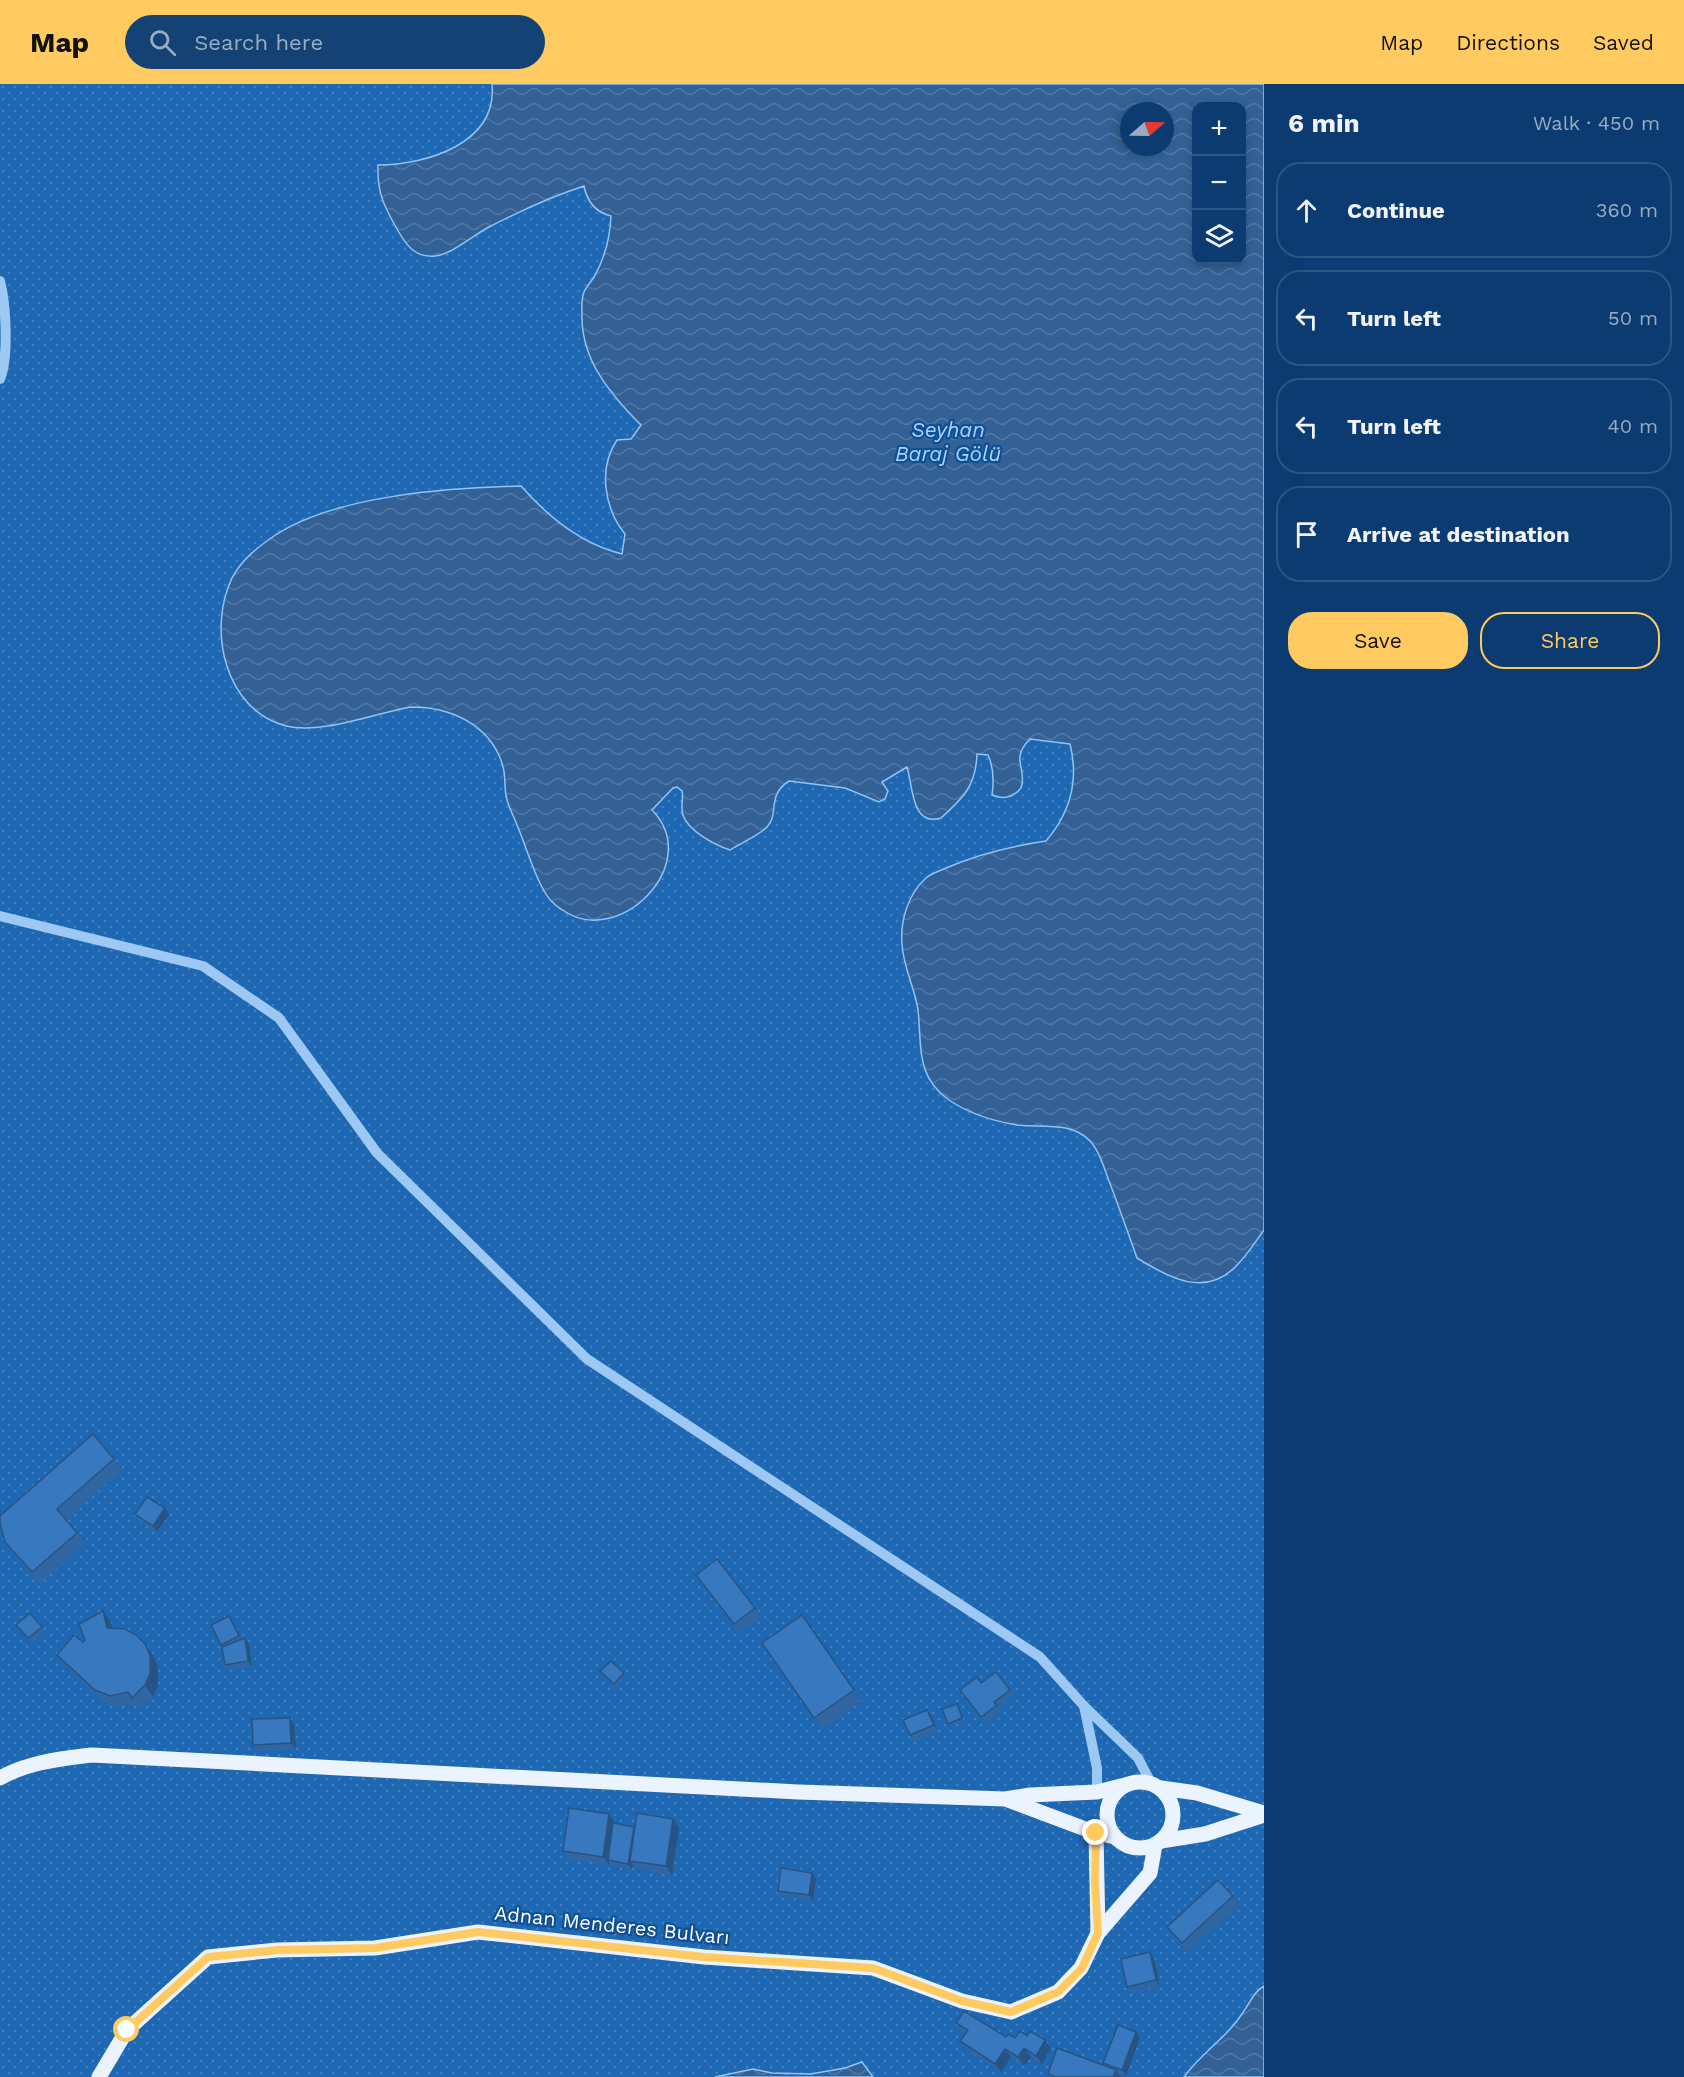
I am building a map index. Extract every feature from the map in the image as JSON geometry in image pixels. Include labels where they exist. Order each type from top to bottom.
[{"type":"main road","points":[[0,1778],[48,1760],[92,1755],[798,1792],[1005,1799],[1030,1795],[1097,1792],[1133,1782],[1197,1793],[1264,1814]]},
{"type":"main road","points":[[1125,1785],[1115,1792],[1106,1814],[1108,1826],[1114,1837],[1133,1848],[1144,1848],[1205,1833],[1264,1814]]},
{"type":"main road","points":[[1098,1933],[1150,1873],[1158,1843],[1169,1832],[1173,1820],[1173,1808],[1169,1797],[1156,1785]]},
{"type":"main road","points":[[1005,1799],[1096,1833],[1114,1837]]},
{"type":"main road","points":[[1096,1833],[1095,1882],[1098,1933]]},
{"type":"main road","name":"Adnan Menderes Bulvarı","points":[[99,2077],[127,2030],[208,1957],[278,1950],[375,1948],[478,1932],[704,1957],[873,1968],[962,2001],[1011,2012],[1058,1992],[1082,1968],[1098,1933]]},
{"type":"street","points":[[0,281],[4,297],[5,367],[0,379]]},
{"type":"street","points":[[0,916],[203,966],[279,1018],[376,1153],[587,1359],[1040,1657],[1084,1706],[1138,1758],[1156,1785]]},
{"type":"street","points":[[1084,1706],[1097,1768],[1097,1792]]},
{"type":"shaded area","points":[[0,84],[1264,84],[1264,2077],[0,2077]]},
{"type":"water","name":"Seyhan Baraj Gölü","points":[[492,84],[1264,84],[1264,1230],[1245,1256],[1226,1275],[1214,1281],[1188,1282],[1162,1272],[1137,1258],[1101,1160],[1090,1141],[1074,1130],[1017,1125],[990,1119],[956,1105],[938,1091],[930,1081],[922,1060],[918,1010],[904,961],[902,944],[902,926],[906,908],[920,884],[936,872],[983,855],[1046,841],[1061,819],[1070,796],[1073,783],[1073,757],[1070,744],[1030,739],[1024,746],[1020,758],[1023,781],[1021,788],[1015,794],[1004,798],[992,795],[993,775],[988,755],[977,754],[974,775],[967,791],[941,818],[931,819],[919,811],[912,794],[907,767],[882,782],[888,791],[885,799],[879,802],[845,788],[789,781],[775,798],[773,816],[767,827],[730,850],[710,841],[690,827],[682,812],[682,791],[677,787],[673,788],[652,810],[666,831],[668,854],[661,876],[647,896],[628,910],[606,919],[583,919],[558,907],[545,892],[508,803],[503,767],[496,749],[478,728],[454,714],[411,707],[331,726],[300,728],[286,726],[265,717],[248,703],[236,686],[227,666],[222,643],[221,621],[232,578],[257,548],[277,534],[331,510],[395,496],[521,486],[554,519],[567,528],[593,544],[622,554],[625,534],[608,500],[607,463],[617,440],[631,439],[641,425],[609,389],[592,362],[583,331],[582,315],[583,295],[604,255],[611,216],[600,212],[593,206],[584,186],[510,216],[441,255],[428,256],[417,253],[408,245],[392,221],[382,199],[378,165],[416,161],[436,155],[455,147],[471,136],[483,122],[491,105]]},
{"type":"water","points":[[1264,1986],[1264,2077],[1184,2077],[1230,2029],[1255,1994]]},
{"type":"water","points":[[862,2062],[873,2077],[715,2077],[753,2069],[772,2073],[811,2074],[845,2068]]},
{"type":"building","points":[[93,1434],[114,1459],[57,1509],[77,1533],[32,1572],[5,1542],[0,1516]]},
{"type":"building","points":[[147,1497],[165,1508],[153,1526],[135,1514]]},
{"type":"building","points":[[717,1559],[755,1608],[734,1624],[696,1575]]},
{"type":"building","points":[[103,1611],[107,1628],[125,1629],[136,1635],[145,1644],[150,1655],[150,1674],[145,1685],[132,1698],[128,1692],[110,1696],[95,1690],[57,1655],[74,1635],[83,1642],[85,1640],[79,1624]]},
{"type":"building","points":[[30,1613],[42,1627],[28,1638],[16,1625]]},
{"type":"building","points":[[802,1615],[854,1690],[814,1718],[762,1643]]},
{"type":"building","points":[[229,1616],[239,1636],[221,1645],[211,1625]]},
{"type":"building","points":[[245,1638],[248,1661],[225,1665],[222,1647]]},
{"type":"building","points":[[611,1661],[624,1673],[614,1684],[600,1671]]},
{"type":"building","points":[[996,1672],[1010,1690],[994,1702],[997,1705],[981,1717],[960,1690],[977,1677],[981,1683]]},
{"type":"building","points":[[957,1704],[962,1718],[948,1724],[942,1709]]},
{"type":"building","points":[[927,1710],[934,1725],[910,1735],[903,1720]]},
{"type":"building","points":[[290,1718],[291,1743],[253,1745],[252,1719]]},
{"type":"building","points":[[569,1808],[609,1814],[603,1857],[563,1851]]},
{"type":"building","points":[[637,1813],[673,1819],[666,1866],[630,1861]]},
{"type":"building","points":[[613,1823],[634,1827],[628,1864],[608,1860]]},
{"type":"building","points":[[781,1868],[812,1873],[809,1895],[778,1891]]},
{"type":"building","points":[[1218,1880],[1233,1896],[1182,1943],[1167,1927]]},
{"type":"building","points":[[1150,1952],[1156,1980],[1127,1987],[1121,1959]]},
{"type":"building","points":[[964,2011],[1006,2037],[1008,2034],[1015,2038],[1020,2031],[1027,2036],[1030,2031],[1045,2040],[1036,2056],[1024,2048],[1018,2057],[1005,2049],[995,2064],[960,2041],[968,2030],[956,2023]]},
{"type":"building","points":[[1118,2025],[1136,2032],[1122,2070],[1103,2063]]},
{"type":"building","points":[[1057,2048],[1116,2070],[1113,2077],[1056,2077],[1048,2074]]},
{"type":"route","points":[[127,2030],[208,1957],[278,1950],[375,1948],[478,1932],[704,1957],[873,1968],[962,2001],[1011,2012],[1058,1992],[1082,1968],[1098,1933],[1095,1882],[1096,1833]]}]
